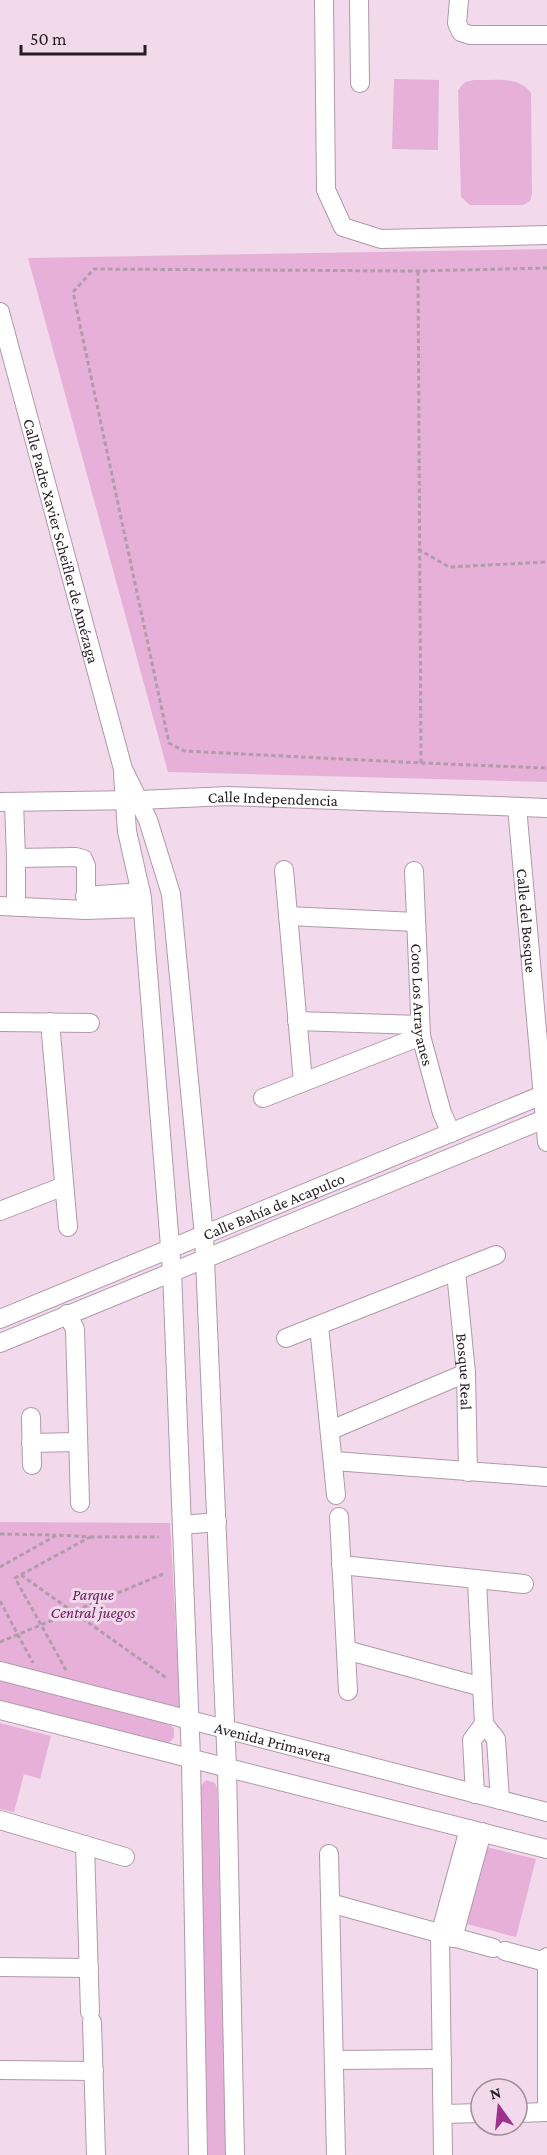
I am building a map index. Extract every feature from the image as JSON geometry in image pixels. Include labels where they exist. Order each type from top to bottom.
[{"type":"street","points":[[324,0],[326,190],[343,227],[381,239],[547,235]]},
{"type":"street","points":[[358,0],[360,83]]},
{"type":"street","points":[[459,0],[457,23],[460,32],[470,35],[547,35]]},
{"type":"street","name":"Calle Padre Xavier Scheifler de Amézaga","points":[[0,312],[132,800]]},
{"type":"street","name":"Calle Independencia","points":[[7,802],[228,796],[547,808]]},
{"type":"street","points":[[132,800],[171,894],[206,1258],[226,1729],[235,2155]]},
{"type":"street","points":[[132,800],[127,831],[142,900],[172,1271],[190,1720],[198,2155]]},
{"type":"street","points":[[7,802],[16,858],[8,906],[142,900],[171,894]]},
{"type":"street","name":"Calle del Bosque","points":[[517,807],[545,1094],[547,1142]]},
{"type":"street","points":[[16,858],[76,857],[83,860],[85,903]]},
{"type":"street","points":[[284,870],[303,1082]]},
{"type":"street","name":"Coto Los Arrayanes","points":[[414,871],[420,1030],[442,1113],[451,1133]]},
{"type":"street","points":[[288,916],[416,922]]},
{"type":"street","points":[[297,1021],[420,1030]]},
{"type":"street","points":[[0,1022],[90,1023]]},
{"type":"street","points":[[50,1023],[68,1227]]},
{"type":"street","points":[[263,1098],[420,1030]]},
{"type":"street","name":"Calle Bahía de Acapulco","points":[[0,1319],[545,1094]]},
{"type":"street","name":"Calle Bahía de Acapulco","points":[[0,1343],[546,1119]]},
{"type":"street","points":[[0,1211],[64,1186]]},
{"type":"street","points":[[286,1338],[496,1255]]},
{"type":"street","name":"Bosque Real","points":[[456,1272],[466,1373],[468,1472]]},
{"type":"street","points":[[67,1314],[75,1329],[80,1503]]},
{"type":"street","points":[[319,1326],[336,1495]]},
{"type":"street","points":[[331,1430],[466,1373]]},
{"type":"street","points":[[31,1417],[32,1465]]},
{"type":"street","points":[[31,1443],[78,1442]]},
{"type":"street","points":[[334,1461],[547,1477]]},
{"type":"street","points":[[339,1517],[348,1691]]},
{"type":"street","points":[[182,1525],[217,1522]]},
{"type":"street","points":[[341,1565],[477,1581],[524,1584]]},
{"type":"street","points":[[477,1581],[484,1724],[496,1739],[500,1800]]},
{"type":"street","points":[[346,1650],[482,1687]]},
{"type":"street","name":"Avenida Primavera","points":[[0,1671],[547,1812]]},
{"type":"street","points":[[0,1710],[547,1849]]},
{"type":"street","points":[[475,1794],[472,1740],[484,1724]]},
{"type":"street","points":[[0,1820],[125,1857]]},
{"type":"street","points":[[443,2155],[442,2059],[447,1936],[475,1830]]},
{"type":"street","points":[[85,1845],[96,2155]]},
{"type":"street","points":[[329,1854],[336,2155]]},
{"type":"street","points":[[330,1903],[447,1936],[546,1960],[547,2112],[529,2113]]},
{"type":"street","points":[[0,1967],[89,1968]]},
{"type":"street","points":[[334,2060],[442,2059]]},
{"type":"street","points":[[0,2070],[93,2071]]},
{"type":"street","points":[[443,2114],[469,2113]]},
{"type":"path","points":[[547,268],[418,271],[94,269],[73,292],[169,742],[184,751],[547,768]]},
{"type":"path","points":[[418,271],[421,763]]},
{"type":"path","points":[[418,549],[449,567],[547,562]]},
{"type":"path","points":[[0,1534],[159,1537]]},
{"type":"path","points":[[0,1567],[57,1535]]},
{"type":"path","points":[[67,1672],[15,1578],[90,1537]]},
{"type":"path","points":[[0,1642],[163,1574]]},
{"type":"path","points":[[21,1575],[168,1679]]},
{"type":"path","points":[[0,1601],[38,1671]]},
{"type":"green space","points":[[394,79],[439,80],[438,150],[392,149]]},
{"type":"green space","points":[[474,80],[513,81],[526,87],[531,93],[532,194],[530,201],[523,205],[470,205],[461,197],[458,90],[465,82]]},
{"type":"green space","points":[[547,249],[547,782],[168,772],[28,258]]},
{"type":"green space","name":"Parque Central juegos","points":[[0,1522],[170,1523],[180,1709],[0,1661]]},
{"type":"green space","points":[[0,1678],[168,1722],[174,1729],[174,1737],[167,1745],[0,1703]]},
{"type":"green space","points":[[0,1723],[51,1736],[40,1779],[24,1774],[14,1812],[0,1809]]},
{"type":"green space","points":[[206,1780],[215,1783],[217,1788],[226,2155],[208,2155],[199,1788]]},
{"type":"green space","points":[[487,1847],[536,1859],[516,1937],[467,1924]]}]
